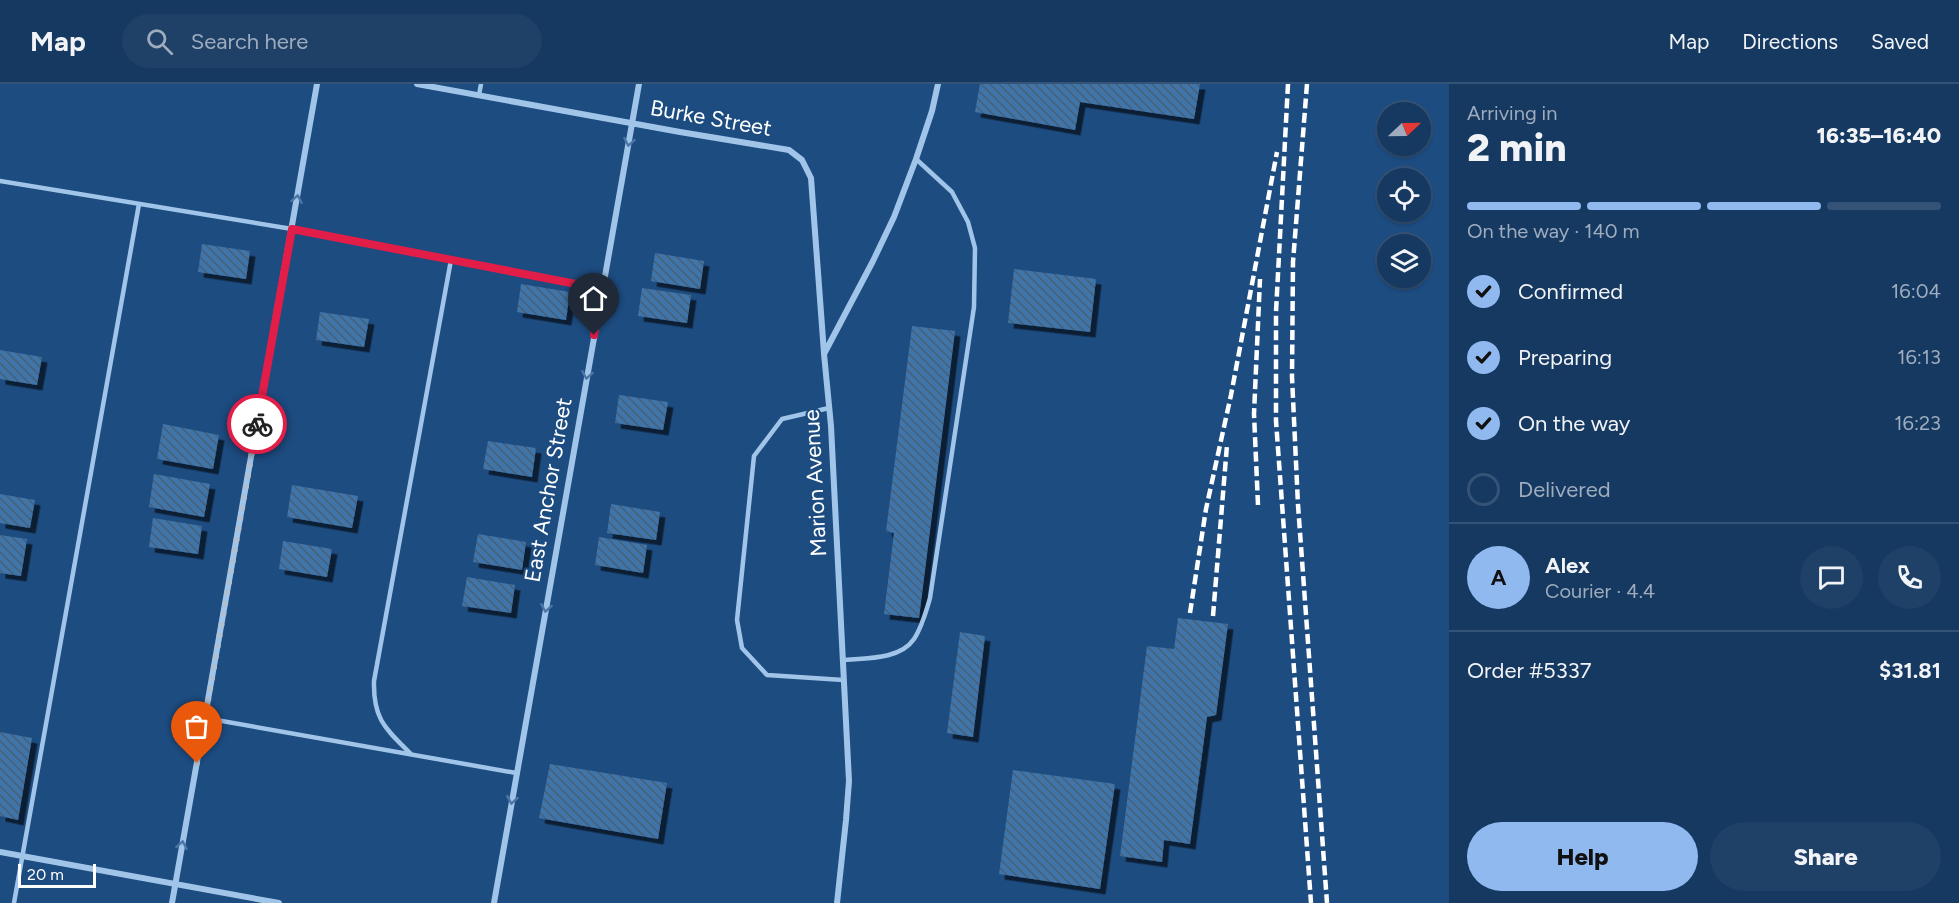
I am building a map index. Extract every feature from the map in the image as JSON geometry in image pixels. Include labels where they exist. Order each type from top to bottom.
[{"type":"street","points":[[172,903],[317,84]]},
{"type":"street","name":"Burke Street","points":[[417,84],[789,150],[802,160],[811,178],[824,354]]},
{"type":"street","name":"East Anchor Street","points":[[494,903],[639,84]]},
{"type":"street","points":[[824,354],[894,217],[932,111],[938,84]]},
{"type":"street","name":"Marion Avenue","points":[[824,354],[829,408],[849,781],[837,903]]},
{"type":"street","points":[[0,852],[279,903]]},
{"type":"lane","points":[[478,95],[481,84]]},
{"type":"lane","points":[[843,660],[882,656],[900,651],[913,641],[921,627],[930,598],[974,307],[975,248],[968,222],[952,192],[916,159]]},
{"type":"lane","points":[[0,181],[292,229],[602,289]]},
{"type":"lane","points":[[14,903],[139,204]]},
{"type":"lane","points":[[411,754],[387,729],[379,715],[374,700],[374,681],[451,260]]},
{"type":"lane","points":[[829,408],[782,419],[754,456],[737,620],[742,648],[767,675],[843,680]]},
{"type":"lane","points":[[205,718],[516,773]]},
{"type":"building","points":[[980,84],[1200,84],[1194,119],[1080,102],[1075,130],[975,112]]},
{"type":"building","points":[[202,244],[250,251],[246,279],[198,272]]},
{"type":"building","points":[[655,253],[704,261],[700,289],[651,281]]},
{"type":"building","points":[[1014,269],[1096,279],[1090,332],[1008,323]]},
{"type":"building","points":[[521,284],[570,292],[566,320],[517,312]]},
{"type":"building","points":[[642,288],[691,295],[687,323],[638,316]]},
{"type":"building","points":[[320,312],[369,319],[364,347],[316,340]]},
{"type":"building","points":[[912,326],[955,331],[919,618],[884,614],[894,533],[886,531]]},
{"type":"building","points":[[0,350],[42,357],[37,385],[0,379]]},
{"type":"building","points":[[619,395],[668,402],[663,430],[615,423]]},
{"type":"building","points":[[163,424],[219,435],[213,469],[157,459]]},
{"type":"building","points":[[488,441],[536,448],[532,477],[483,469]]},
{"type":"building","points":[[154,474],[210,484],[204,517],[149,507]]},
{"type":"building","points":[[292,485],[358,496],[352,528],[287,517]]},
{"type":"building","points":[[0,494],[35,500],[30,528],[0,523]]},
{"type":"building","points":[[611,504],[660,512],[656,540],[607,533]]},
{"type":"building","points":[[153,518],[202,526],[198,554],[149,547]]},
{"type":"building","points":[[478,534],[526,542],[522,570],[473,562]]},
{"type":"building","points":[[0,535],[27,539],[21,576],[0,573]]},
{"type":"building","points":[[599,537],[647,545],[643,573],[595,565]]},
{"type":"building","points":[[283,541],[332,549],[327,577],[279,569]]},
{"type":"building","points":[[467,577],[515,585],[511,613],[462,606]]},
{"type":"building","points":[[1178,618],[1228,624],[1216,715],[1207,717],[1190,844],[1164,840],[1162,862],[1120,856],[1147,646],[1174,649]]},
{"type":"building","points":[[960,632],[985,636],[973,737],[947,733]]},
{"type":"building","points":[[0,732],[32,738],[18,820],[0,816]]},
{"type":"building","points":[[550,764],[667,783],[658,839],[539,818]]},
{"type":"building","points":[[1013,770],[1115,784],[1100,889],[999,874]]},
{"type":"railway","points":[[1288,84],[1276,312],[1276,421],[1311,903]]},
{"type":"railway","points":[[1307,84],[1293,262],[1292,377],[1298,505],[1327,903]]},
{"type":"railway","points":[[1190,613],[1206,509],[1231,395],[1277,152]]},
{"type":"railway","points":[[1258,505],[1254,414],[1260,279]]},
{"type":"railway","points":[[1213,616],[1227,445]]},
{"type":"way so far","points":[[197,763],[257,424]]},
{"type":"route","points":[[257,424],[292,229],[602,289],[594,335]]}]
